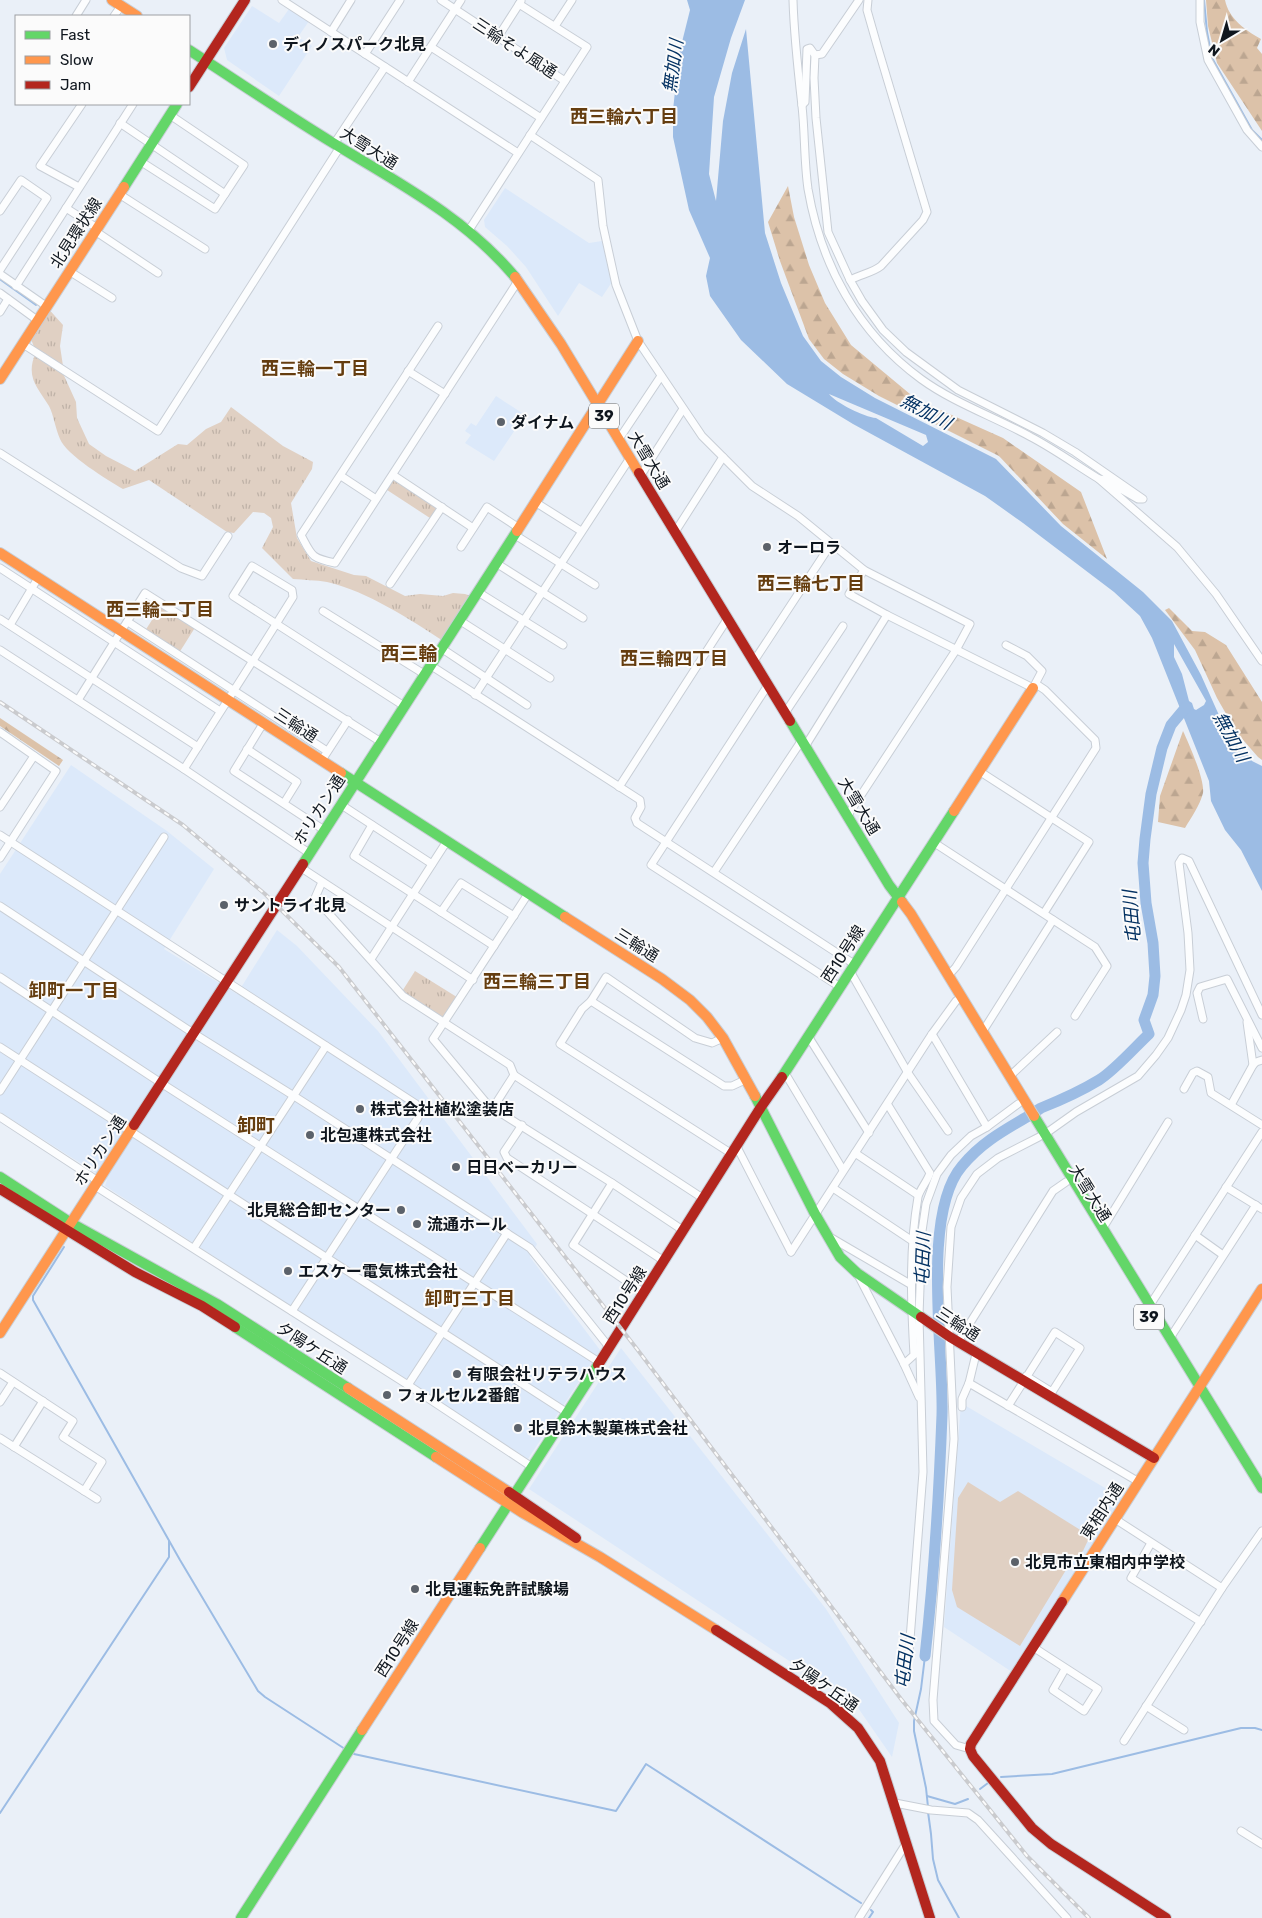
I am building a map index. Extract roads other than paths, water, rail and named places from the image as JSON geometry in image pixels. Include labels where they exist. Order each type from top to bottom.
[{"type":"main road","points":[[190,85],[245,0]]},
{"type":"main road","points":[[115,2],[135,15]]},
{"type":"main road","name":"大雪大通","points":[[190,51],[337,146],[422,198],[469,230],[498,257],[518,281],[561,344],[898,899],[911,914],[1010,1076],[1022,1106]]},
{"type":"main road","name":"北見環状線","points":[[0,379],[176,105]]},
{"type":"main road","name":"ホリカン通","points":[[1,1330],[638,341]]},
{"type":"main road","name":"三輪通","points":[[0,553],[38,578],[125,626],[231,694],[264,722],[662,979],[690,1000],[707,1017],[723,1038],[747,1080],[815,1214],[840,1257],[857,1274],[976,1354],[1024,1379],[1154,1458]]},
{"type":"main road","name":"西10号線","points":[[241,1918],[684,1231],[761,1107],[785,1073],[1035,686]]},
{"type":"main road","name":"大雪大通","points":[[898,899],[905,918],[956,1001],[1022,1106],[1103,1228],[1170,1338],[1198,1391],[1262,1501]]},
{"type":"main road","name":"大雪大通","points":[[1040,1133],[1066,1182],[1198,1391],[1262,1488]]},
{"type":"main road","name":"夕陽ケ丘通","points":[[0,1177],[68,1227]]},
{"type":"main road","name":"夕陽ケ丘通","points":[[0,1189],[68,1227],[217,1304],[511,1500],[548,1530],[600,1557],[830,1703],[858,1728],[870,1743],[880,1761],[895,1803],[930,1918]]},
{"type":"main road","name":"東相内通","points":[[970,1749],[971,1744],[1262,1289]]},
{"type":"main road","points":[[970,1749],[973,1756],[996,1786],[1032,1828],[1051,1844],[1166,1918]]},
{"type":"street","points":[[77,15],[86,0]]},
{"type":"street","points":[[282,0],[518,153]]},
{"type":"street","points":[[331,32],[352,0]]},
{"type":"street","points":[[365,54],[400,0]]},
{"type":"street","name":"三輪そよ風通","points":[[441,0],[565,80]]},
{"type":"street","points":[[408,82],[461,0]]},
{"type":"street","points":[[555,26],[572,0]]},
{"type":"street","points":[[793,0],[808,187],[816,227],[830,267],[848,300],[871,332],[894,357],[921,379],[944,393],[1031,437],[1098,479],[1177,548],[1216,594],[1262,661]]},
{"type":"street","points":[[815,54],[822,54],[859,0]]},
{"type":"street","points":[[850,280],[864,272],[873,272],[881,266],[923,220],[927,212],[876,45],[867,10],[868,0]]},
{"type":"street","points":[[1200,0],[1200,22],[1208,60],[1247,130],[1262,147]]},
{"type":"street","points":[[114,15],[115,2]]},
{"type":"street","points":[[469,230],[587,47],[520,2],[498,37]]},
{"type":"street","points":[[431,47],[541,118]]},
{"type":"street","points":[[802,104],[805,102],[807,49],[810,48],[815,54],[816,118],[828,232],[862,302],[883,330],[906,352],[958,390],[1003,412],[1075,452],[1143,499],[1138,499],[1105,480],[1098,479]]},
{"type":"street","points":[[23,344],[158,430],[385,67]]},
{"type":"street","points":[[79,186],[40,166],[81,105]]},
{"type":"street","points":[[16,286],[132,105]]},
{"type":"street","points":[[140,161],[215,210],[244,165],[170,114]]},
{"type":"street","points":[[120,123],[225,194]]},
{"type":"street","points":[[530,135],[598,180],[603,226],[616,285],[638,341],[702,436],[752,486],[798,516],[864,570],[970,624],[956,650],[848,815]]},
{"type":"street","points":[[0,210],[21,180],[47,198],[0,272],[16,286],[46,306]]},
{"type":"street","points":[[118,194],[205,250]]},
{"type":"street","points":[[66,208],[158,273]]},
{"type":"street","points":[[69,270],[112,298]]},
{"type":"street","points":[[438,326],[301,535],[311,555],[319,560],[335,563],[518,281]]},
{"type":"street","points":[[0,293],[37,320]]},
{"type":"street","points":[[0,312],[8,299]]},
{"type":"street","points":[[408,371],[445,394]]},
{"type":"street","points":[[619,439],[661,376]]},
{"type":"street","points":[[640,475],[683,409]]},
{"type":"street","points":[[0,453],[181,568],[202,576],[228,536]]},
{"type":"street","points":[[675,532],[723,457]]},
{"type":"street","points":[[475,695],[630,458]]},
{"type":"street","points":[[393,475],[473,528]]},
{"type":"street","points":[[341,476],[376,499]]},
{"type":"street","points":[[535,502],[581,531]]},
{"type":"street","points":[[390,584],[442,507]]},
{"type":"street","points":[[461,547],[487,507],[561,564],[595,585]]},
{"type":"street","points":[[754,661],[831,544]]},
{"type":"street","points":[[496,563],[582,618]]},
{"type":"street","points":[[184,769],[220,711],[253,660],[276,624],[293,597],[292,590],[252,566],[233,596],[276,624],[404,706]]},
{"type":"street","points":[[0,568],[220,711]]},
{"type":"street","points":[[864,570],[849,594],[956,650],[1045,690],[1095,740],[1096,748],[956,967],[948,976]]},
{"type":"street","points":[[10,625],[38,578]]},
{"type":"street","points":[[78,700],[145,592],[381,742]]},
{"type":"street","points":[[478,592],[563,645]]},
{"type":"street","points":[[323,611],[424,674]]},
{"type":"street","points":[[714,872],[804,742],[887,615]]},
{"type":"street","points":[[619,787],[728,618]]},
{"type":"street","points":[[0,619],[198,747]]},
{"type":"street","points":[[459,620],[550,678]]},
{"type":"street","points":[[785,713],[842,626]]},
{"type":"street","points":[[1006,645],[1027,656],[1042,671],[1035,686]]},
{"type":"street","points":[[441,648],[527,705]]},
{"type":"street","points":[[0,650],[184,769],[309,853]]},
{"type":"street","points":[[430,665],[640,800],[641,807],[634,818],[637,823],[714,872],[852,968],[908,1073],[948,1131]]},
{"type":"street","points":[[768,685],[651,865],[840,987]]},
{"type":"street","points":[[231,694],[327,751]]},
{"type":"street","points":[[322,760],[348,720]]},
{"type":"street","points":[[264,722],[234,771],[324,830]]},
{"type":"street","points":[[0,858],[56,771],[1,734]]},
{"type":"street","points":[[247,749],[297,782],[284,803]]},
{"type":"street","points":[[0,807],[34,756]]},
{"type":"street","points":[[979,771],[1089,842],[1044,913]]},
{"type":"street","points":[[340,804],[432,864]]},
{"type":"street","points":[[372,825],[354,856],[494,946]]},
{"type":"street","points":[[0,835],[416,1104],[419,1108],[418,1118],[292,1311]]},
{"type":"street","points":[[0,1091],[164,836]]},
{"type":"street","points":[[371,959],[447,841]]},
{"type":"street","points":[[933,842],[1095,947],[1107,966],[1075,1016]]},
{"type":"street","points":[[970,1749],[956,1745],[934,1722],[933,1700],[954,1439],[951,1338],[947,1287],[948,1252],[951,1227],[956,1208],[977,1174],[998,1158],[1138,1076],[1168,1038],[1186,995],[1190,970],[1180,863],[1182,858],[1189,861],[1262,1015]]},
{"type":"street","points":[[300,867],[473,980]]},
{"type":"street","points":[[322,882],[315,898],[403,996],[510,1065],[514,1075],[704,1199]]},
{"type":"street","points":[[441,912],[460,883],[514,916]]},
{"type":"street","points":[[528,894],[433,1039],[488,1105],[522,1125],[684,1231]]},
{"type":"street","points":[[0,906],[193,1033],[530,1248],[608,1347]]},
{"type":"street","points":[[982,1031],[1053,920]]},
{"type":"street","points":[[0,977],[161,1083],[261,1145],[598,1362]]},
{"type":"street","points":[[723,1038],[712,1043],[695,1038],[606,977],[591,1001],[582,1009],[560,1044],[735,1151],[791,1252],[843,1170],[888,1105],[932,1034],[956,1001]]},
{"type":"street","points":[[1203,1019],[1197,993],[1200,987],[1227,979],[1262,1048]]},
{"type":"street","points":[[591,1001],[724,1086],[732,1086],[747,1080]]},
{"type":"street","points":[[1246,1016],[1253,1065]]},
{"type":"street","points":[[1010,1076],[1057,1032]]},
{"type":"street","points":[[932,1034],[987,1127]]},
{"type":"street","points":[[808,1036],[869,1133]]},
{"type":"street","points":[[194,1248],[326,1046]]},
{"type":"street","points":[[0,1047],[228,1196],[566,1412]]},
{"type":"street","points":[[1231,1105],[1253,1065],[1262,1060]]},
{"type":"street","points":[[1184,1089],[1193,1073],[1197,1071],[1208,1077],[1212,1093],[1262,1125]]},
{"type":"street","points":[[785,1073],[843,1170]]},
{"type":"street","points":[[493,1108],[514,1075]]},
{"type":"street","points":[[888,1105],[930,1174],[928,1181],[918,1195],[910,1284],[917,1315],[922,1480],[908,1665]]},
{"type":"street","points":[[904,1364],[914,1355],[922,1231],[926,1204],[937,1174],[951,1154],[970,1136],[1022,1106]]},
{"type":"street","points":[[0,1118],[194,1248],[532,1467]]},
{"type":"street","points":[[1103,1228],[1168,1122]]},
{"type":"street","points":[[522,1125],[504,1152],[506,1158],[664,1261]]},
{"type":"street","points":[[1150,1306],[1262,1132]]},
{"type":"street","points":[[855,1153],[918,1195]]},
{"type":"street","points":[[951,1338],[1053,1191],[1066,1182]]},
{"type":"street","points":[[612,1183],[573,1245],[644,1293]]},
{"type":"street","points":[[1170,1338],[1224,1254],[1259,1207],[1226,1187]]},
{"type":"street","points":[[833,1188],[914,1242]]},
{"type":"street","points":[[408,1385],[506,1233]]},
{"type":"street","points":[[1195,1235],[1224,1254]]},
{"type":"street","points":[[828,1236],[910,1284]]},
{"type":"street","points":[[857,1274],[904,1364],[921,1402]]},
{"type":"street","points":[[1008,1406],[1024,1379],[1055,1332],[1080,1348],[1052,1392],[1024,1379]]},
{"type":"street","points":[[962,1407],[962,1399],[969,1383],[976,1354]]},
{"type":"street","points":[[0,1372],[73,1421],[63,1437],[102,1462],[84,1491]]},
{"type":"street","points":[[0,1402],[13,1382]]},
{"type":"street","points":[[969,1383],[1139,1482]]},
{"type":"street","points":[[14,1447],[43,1401]]},
{"type":"street","points":[[0,1438],[97,1499]]},
{"type":"street","points":[[1114,1519],[1222,1588]]},
{"type":"street","points":[[1124,1741],[1222,1588],[1262,1531]]},
{"type":"street","points":[[1151,1543],[1131,1578],[1201,1622]]},
{"type":"street","points":[[1033,1647],[1098,1689],[1084,1711],[1053,1690],[1065,1669]]},
{"type":"street","points":[[1146,1706],[1184,1730]]},
{"type":"street","points":[[895,1803],[931,1810],[968,1813],[978,1820],[1067,1918]]},
{"type":"street","points":[[1241,1831],[1262,1844]]},
{"type":"street","points":[[859,1918],[907,1842]]},
{"type":"water","name":"無加川","points":[[687,0],[745,0],[731,38],[714,97],[709,174],[716,201],[723,121],[732,73],[746,29],[765,233],[781,283],[803,336],[821,361],[841,377],[875,398],[996,459],[1061,526],[1143,592],[1172,621],[1201,675],[1231,742],[1247,753],[1252,761],[1262,766],[1262,891],[1241,850],[1225,830],[1211,801],[1209,781],[1152,638],[1140,616],[1114,592],[985,496],[853,424],[787,384],[741,340],[710,296],[706,276],[710,258],[689,210],[673,137],[673,110],[679,54],[690,10]],"holes":[[[829,394],[926,435],[928,442],[923,446],[876,418],[844,405]],[[1174,644],[1206,701],[1204,705],[1196,710],[1189,701],[1182,674],[1174,657]]]},
{"type":"waterway","points":[[1204,0],[1212,58],[1252,130],[1262,140]]},
{"type":"waterway","points":[[1,280],[36,305]]},
{"type":"waterway","name":"屯田川","points":[[925,1656],[936,1536],[942,1415],[937,1285],[938,1249],[942,1216],[949,1188],[962,1166],[984,1145],[1041,1108],[1071,1095],[1105,1076],[1149,1034],[1144,1020],[1153,995],[1155,976],[1143,863],[1145,839],[1151,794],[1162,748],[1171,725],[1186,707]]},
{"type":"waterway","points":[[64,1247],[33,1296],[33,1300],[180,1560],[258,1691],[345,1749]]},
{"type":"waterway","points":[[0,1813],[169,1557],[169,1541]]},
{"type":"waterway","name":"屯田川","points":[[925,1656],[914,1731],[928,1807]]},
{"type":"waterway","points":[[1001,1777],[1052,1774],[1241,1728],[1262,1730]]},
{"type":"waterway","points":[[354,1754],[616,1811],[646,1764],[861,1903]]},
{"type":"waterway","points":[[980,1789],[988,1783]]},
{"type":"waterway","points":[[927,1796],[955,1804],[968,1799]]},
{"type":"waterway","name":"屯田川","points":[[928,1812],[933,1859],[938,1880],[959,1918]]},
{"type":"waterway","points":[[869,1918],[873,1912],[871,1910]]},
{"type":"railway","points":[[0,702],[183,825],[265,894],[339,967],[637,1349],[901,1699],[1027,1856],[1089,1918]]},
{"type":"place","name":"ディノスパーク北見","points":[[273,44]]},
{"type":"place","name":"ダイナム","points":[[501,422]]},
{"type":"place","name":"オーロラ","points":[[767,547]]},
{"type":"place","name":"サントライ北見","points":[[224,905]]},
{"type":"place","name":"株式会社植松塗装店","points":[[360,1109]]},
{"type":"place","name":"北包連株式会社","points":[[310,1135]]},
{"type":"place","name":"日日ベーカリー","points":[[456,1167]]},
{"type":"place","name":"北見総合卸センター","points":[[401,1210]]},
{"type":"place","name":"流通ホール","points":[[417,1224]]},
{"type":"place","name":"エスケー電気株式会社","points":[[288,1271]]},
{"type":"place","name":"有限会社リテラハウス","points":[[457,1374]]},
{"type":"place","name":"フォルセル2番館","points":[[387,1395]]},
{"type":"place","name":"北見鈴木製菓株式会社","points":[[518,1428]]},
{"type":"place","name":"北見市立東相内中学校","points":[[1015,1562]]},
{"type":"place","name":"北見運転免許試験場","points":[[415,1589]]},
{"type":"district","name":"西三輪六丁目","points":[[624,117]]},
{"type":"district","name":"西三輪一丁目","points":[[315,369]]},
{"type":"district","name":"西三輪七丁目","points":[[811,584]]},
{"type":"district","name":"西三輪二丁目","points":[[160,610]]},
{"type":"district","name":"西三輪","points":[[409,653]]},
{"type":"district","name":"西三輪四丁目","points":[[674,659]]},
{"type":"district","name":"西三輪三丁目","points":[[537,982]]},
{"type":"district","name":"卸町一丁目","points":[[74,991]]},
{"type":"district","name":"卸町","points":[[256,1125]]},
{"type":"district","name":"卸町三丁目","points":[[470,1299]]}]
